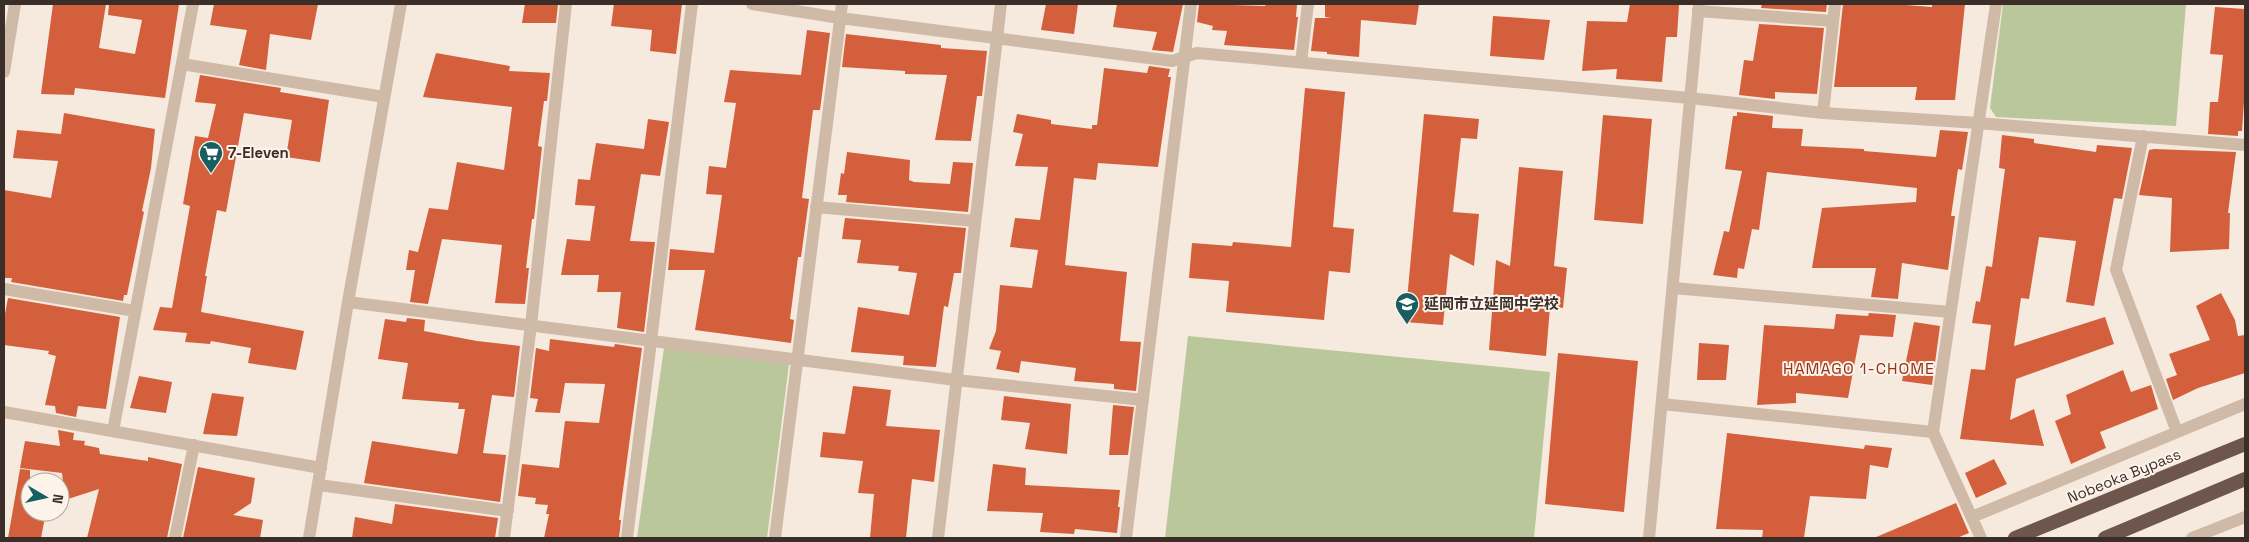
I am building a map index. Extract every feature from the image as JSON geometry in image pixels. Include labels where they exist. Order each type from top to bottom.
[{"type":"highway","name":"Nobeoka Bypass","points":[[2015,538],[2245,444]]},
{"type":"highway","points":[[2105,538],[2245,479]]},
{"type":"street","points":[[4,72],[15,4]]},
{"type":"street","points":[[112,431],[193,4]]},
{"type":"street","points":[[309,538],[400,4]]},
{"type":"street","points":[[504,538],[531,325],[566,4]]},
{"type":"street","points":[[627,538],[692,4]]},
{"type":"street","points":[[752,4],[840,18],[1172,61],[1197,53],[1823,112],[2245,145]]},
{"type":"street","points":[[775,538],[842,4]]},
{"type":"street","points":[[938,538],[1001,4]]},
{"type":"street","points":[[1126,538],[1191,4]]},
{"type":"street","points":[[1301,62],[1308,4]]},
{"type":"street","points":[[1823,112],[1835,4]]},
{"type":"street","points":[[1981,538],[1933,432],[1996,4]]},
{"type":"street","points":[[1649,538],[1699,7],[1833,21]]},
{"type":"street","points":[[182,64],[384,97]]},
{"type":"street","points":[[2143,136],[2116,270],[2178,432]]},
{"type":"street","points":[[816,207],[975,221]]},
{"type":"street","points":[[1673,288],[1950,312]]},
{"type":"street","points":[[4,289],[135,311]]},
{"type":"street","points":[[348,302],[956,380],[1143,400]]},
{"type":"street","points":[[1662,404],[1933,432]]},
{"type":"street","points":[[1972,517],[2245,404]]},
{"type":"street","points":[[4,412],[321,468]]},
{"type":"street","points":[[175,538],[194,445]]},
{"type":"street","points":[[319,485],[508,511]]},
{"type":"street","points":[[2192,538],[2245,517]]},
{"type":"green space","points":[[2003,4],[2186,4],[2176,126],[1996,117],[1990,108]]},
{"type":"green space","points":[[1188,336],[1550,372],[1534,538],[1165,538]]},
{"type":"green space","points":[[664,348],[789,364],[767,538],[637,538]]},
{"type":"building","points":[[53,4],[106,4],[99,48],[135,54],[142,20],[108,15],[109,4],[179,4],[165,98],[75,88],[74,95],[41,94]]},
{"type":"building","points":[[214,4],[318,4],[311,40],[270,34],[266,70],[239,65],[247,30],[210,25]]},
{"type":"building","points":[[525,4],[558,4],[556,23],[522,23]]},
{"type":"building","points":[[614,4],[682,4],[676,54],[650,51],[652,30],[611,26]]},
{"type":"building","points":[[1046,4],[1078,4],[1074,34],[1041,30]]},
{"type":"building","points":[[1117,4],[1183,4],[1173,52],[1152,50],[1157,32],[1113,27]]},
{"type":"building","points":[[1199,4],[1265,6],[1266,4],[1297,4],[1296,17],[1298,17],[1294,50],[1224,45],[1227,31],[1212,30],[1213,26],[1197,22]]},
{"type":"building","points":[[1325,4],[1419,4],[1416,25],[1361,20],[1359,57],[1311,51],[1315,18],[1331,18],[1325,17]]},
{"type":"building","points":[[1630,4],[1679,5],[1677,37],[1666,37],[1662,82],[1616,79],[1617,69],[1582,71],[1587,21],[1627,22]]},
{"type":"building","points":[[1762,4],[1827,4],[1826,12],[1761,8]]},
{"type":"building","points":[[1843,4],[1893,4],[1932,7],[1932,4],[1965,4],[1955,100],[1915,100],[1917,87],[1834,87]]},
{"type":"building","points":[[2215,7],[2245,9],[2245,88],[2242,131],[2238,131],[2238,136],[2208,134],[2210,102],[2218,102],[2223,55],[2210,54]]},
{"type":"building","points":[[1493,16],[1550,20],[1544,60],[1490,56]]},
{"type":"building","points":[[1759,24],[1824,28],[1817,94],[1775,92],[1775,99],[1739,95],[1744,60],[1753,61]]},
{"type":"building","points":[[807,30],[830,33],[820,110],[813,110],[802,198],[809,199],[801,257],[798,257],[790,319],[794,320],[791,343],[695,330],[705,270],[668,270],[670,249],[714,253],[722,195],[706,194],[709,166],[726,168],[736,103],[724,102],[730,70],[801,75]]},
{"type":"building","points":[[846,34],[941,45],[941,48],[987,51],[982,96],[977,96],[971,141],[935,140],[947,75],[905,74],[905,71],[842,67]]},
{"type":"building","points":[[436,53],[510,66],[509,71],[550,73],[547,101],[544,101],[538,146],[542,147],[534,219],[532,219],[526,268],[529,268],[525,304],[495,303],[502,245],[442,239],[428,304],[410,302],[415,270],[406,270],[409,250],[418,252],[429,208],[448,210],[457,162],[504,170],[512,107],[423,97]]},
{"type":"building","points":[[1149,66],[1170,69],[1168,77],[1171,77],[1158,167],[1098,163],[1096,180],[1074,178],[1065,265],[1127,272],[1120,341],[1141,342],[1136,391],[1114,389],[1114,384],[1074,381],[1076,368],[1021,361],[1019,373],[996,369],[1001,351],[989,349],[996,331],[1000,285],[1032,288],[1038,250],[1010,247],[1015,218],[1040,220],[1048,167],[1015,166],[1023,134],[1013,132],[1017,114],[1051,120],[1051,124],[1092,129],[1092,125],[1097,125],[1104,68],[1147,73]]},
{"type":"building","points":[[200,75],[281,88],[280,92],[329,100],[320,162],[286,157],[292,120],[244,113],[226,212],[217,210],[205,276],[207,276],[201,312],[304,331],[296,370],[248,363],[251,348],[211,341],[210,344],[185,342],[187,333],[153,330],[160,307],[172,308],[190,206],[183,204],[195,136],[208,138],[216,104],[195,102]]},
{"type":"building","points":[[1305,88],[1345,92],[1333,227],[1354,229],[1350,273],[1329,271],[1324,320],[1226,312],[1229,281],[1189,278],[1192,243],[1232,246],[1233,242],[1291,247]]},
{"type":"building","points":[[1737,112],[1773,116],[1772,128],[1803,129],[1801,146],[1864,149],[1864,151],[1936,157],[1940,130],[1968,132],[1962,170],[1958,169],[1951,216],[1955,216],[1948,270],[1902,263],[1898,299],[1871,297],[1876,268],[1812,268],[1822,208],[1916,202],[1917,188],[1767,172],[1759,230],[1752,229],[1744,269],[1738,268],[1737,278],[1713,275],[1724,231],[1729,232],[1742,171],[1725,169],[1733,116],[1737,116]]},
{"type":"building","points":[[64,113],[155,129],[151,168],[142,211],[144,212],[127,295],[124,295],[123,301],[11,282],[12,278],[4,278],[4,190],[51,198],[58,161],[13,158],[17,130],[61,134]]},
{"type":"building","points":[[1424,114],[1479,119],[1477,139],[1461,138],[1453,212],[1479,214],[1474,266],[1450,254],[1443,325],[1405,322]]},
{"type":"building","points":[[1603,115],[1652,119],[1643,224],[1594,220]]},
{"type":"building","points":[[648,119],[669,122],[660,176],[641,174],[630,241],[655,242],[644,332],[617,328],[621,292],[597,292],[599,275],[561,275],[567,239],[590,241],[595,206],[575,205],[578,179],[590,180],[596,143],[644,149]]},
{"type":"building","points":[[2002,135],[2034,139],[2034,143],[2096,152],[2097,145],[2132,148],[2122,199],[2114,198],[2094,306],[2066,302],[2076,241],[2039,237],[2029,299],[2021,298],[2014,346],[2105,317],[2114,344],[2016,379],[2010,420],[2034,409],[2044,446],[1960,439],[1971,369],[1985,370],[1991,325],[1972,323],[1976,301],[1980,302],[1986,266],[1992,267],[2005,169],[1999,168]]},
{"type":"building","points":[[2149,150],[2236,152],[2228,213],[2230,213],[2229,249],[2170,252],[2172,198],[2139,195]]},
{"type":"building","points":[[847,152],[910,160],[909,180],[914,182],[950,184],[953,162],[973,163],[968,212],[846,202],[847,195],[838,195],[841,173],[844,174]]},
{"type":"building","points":[[1519,167],[1563,171],[1554,266],[1567,268],[1563,308],[1550,307],[1546,356],[1489,350],[1496,260],[1510,266]]},
{"type":"building","points":[[845,218],[966,228],[961,273],[954,273],[948,307],[944,306],[936,367],[903,365],[904,356],[851,352],[858,307],[909,315],[917,273],[898,271],[899,266],[857,263],[861,240],[842,239]]},
{"type":"building","points":[[2221,293],[2235,320],[2238,336],[2245,335],[2245,373],[2198,388],[2173,400],[2166,379],[2177,375],[2169,354],[2210,340],[2196,306]]},
{"type":"building","points":[[8,298],[120,317],[106,409],[78,406],[76,417],[56,413],[55,406],[45,405],[56,356],[48,354],[49,351],[4,345],[4,319]]},
{"type":"building","points":[[1869,313],[1896,315],[1893,337],[1860,335],[1848,398],[1796,393],[1796,403],[1757,405],[1764,325],[1834,329],[1836,314],[1868,316]]},
{"type":"building","points":[[407,318],[425,320],[424,331],[477,341],[520,346],[514,397],[492,395],[483,453],[506,455],[500,502],[364,483],[372,441],[457,454],[458,451],[465,409],[458,409],[459,403],[402,399],[408,363],[378,359],[385,319],[406,322]]},
{"type":"building","points":[[1914,322],[1940,326],[1932,385],[1902,381]]},
{"type":"building","points":[[550,339],[614,347],[615,344],[642,348],[619,520],[621,520],[619,538],[544,538],[549,514],[546,514],[548,505],[535,504],[536,498],[518,496],[522,464],[559,468],[565,421],[599,423],[605,384],[565,383],[560,413],[535,412],[538,399],[530,398],[536,348],[549,351]]},
{"type":"building","points":[[1699,343],[1729,345],[1726,380],[1697,380]]},
{"type":"building","points":[[1558,353],[1638,361],[1624,512],[1545,504]]},
{"type":"building","points":[[2123,370],[2131,392],[2151,385],[2158,409],[2100,432],[2106,448],[2071,464],[2055,421],[2071,414],[2066,395]]},
{"type":"building","points":[[139,376],[172,382],[166,413],[130,408]]},
{"type":"building","points":[[853,386],[891,390],[886,426],[940,430],[934,482],[912,479],[906,538],[870,538],[874,494],[858,493],[863,461],[820,457],[823,432],[845,434]]},
{"type":"building","points":[[212,393],[244,397],[237,436],[203,434]]},
{"type":"building","points":[[1004,396],[1071,404],[1067,454],[1025,449],[1030,423],[1001,420]]},
{"type":"building","points":[[1113,405],[1134,407],[1128,455],[1109,455]]},
{"type":"building","points":[[58,430],[74,433],[73,440],[85,441],[84,445],[99,448],[100,454],[148,461],[148,457],[182,464],[167,538],[87,538],[99,489],[70,498],[70,472],[20,468],[25,441],[60,446]]},
{"type":"building","points":[[1727,433],[1864,449],[1865,445],[1892,448],[1888,468],[1870,465],[1866,499],[1810,496],[1804,538],[1762,538],[1763,530],[1716,529]]},
{"type":"building","points":[[1994,459],[2007,484],[1976,498],[1965,473]]},
{"type":"building","points":[[993,464],[1026,468],[1025,485],[1120,490],[1117,533],[1075,529],[1074,534],[1040,532],[1043,513],[987,511]]},
{"type":"building","points":[[198,467],[255,478],[251,503],[233,515],[263,520],[260,538],[183,538]]},
{"type":"building","points":[[20,469],[30,470],[30,472],[20,472],[20,522],[44,522],[41,538],[8,538]]},
{"type":"building","points":[[1956,503],[1969,533],[1957,538],[1874,538]]},
{"type":"building","points":[[395,504],[498,518],[495,538],[352,538],[355,517],[392,524]]},
{"type":"place","name":"7-Eleven","points":[[211,174]]},
{"type":"place","name":"延岡市立延岡中学校","points":[[1407,325]]},
{"type":"district","name":"HAMAGO 1-CHOME","points":[[1859,368]]}]
